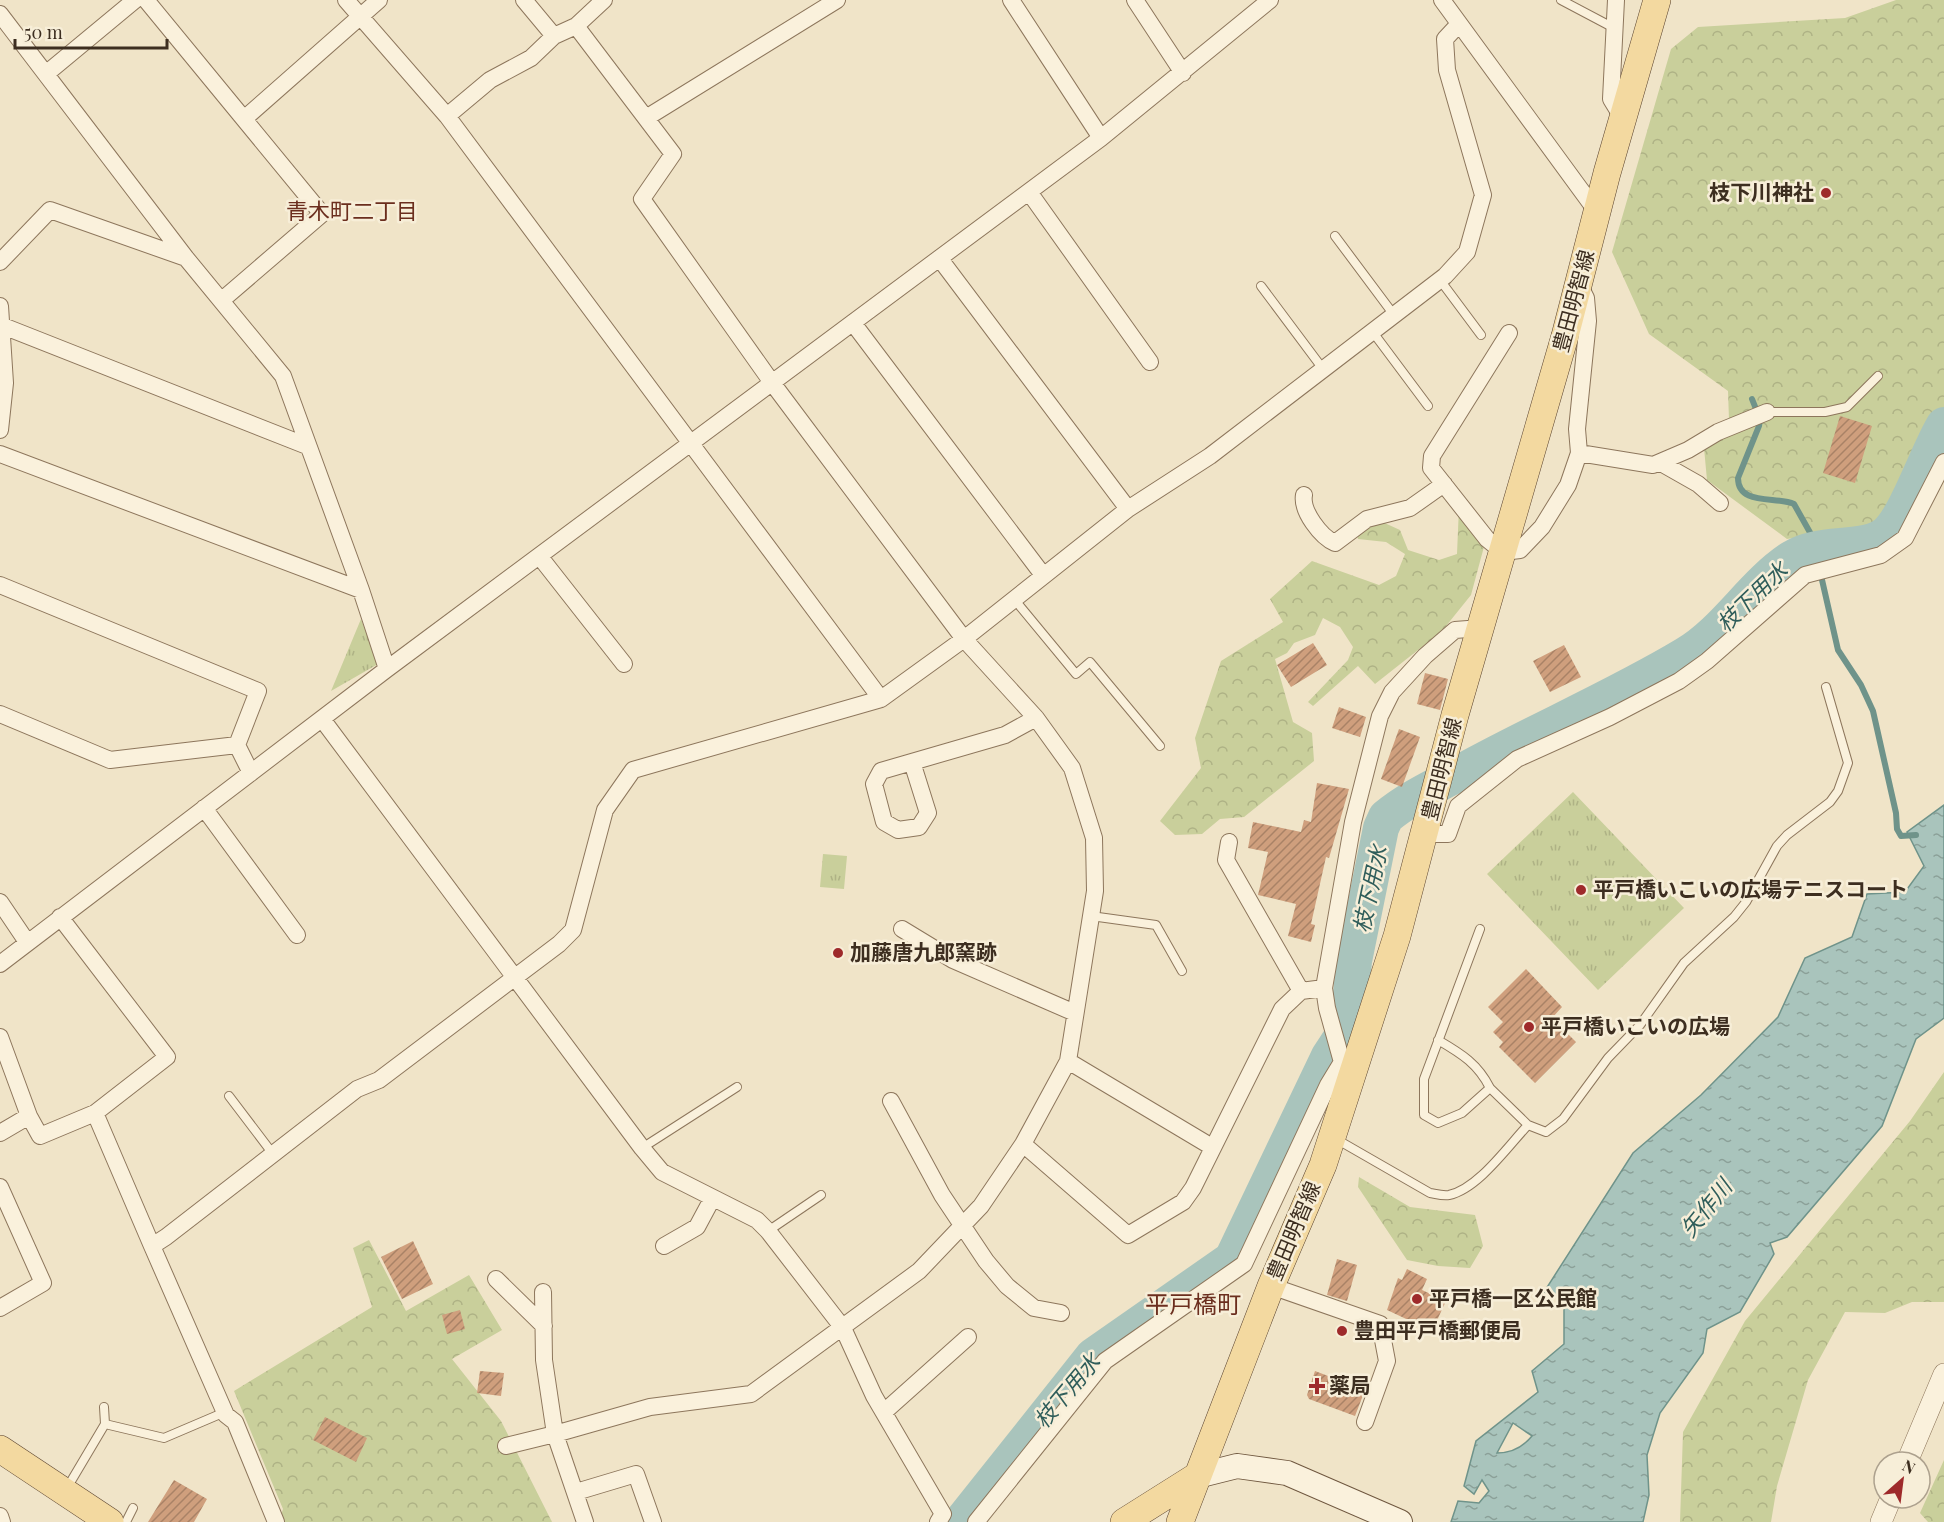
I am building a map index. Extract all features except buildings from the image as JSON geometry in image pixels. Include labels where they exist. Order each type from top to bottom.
[{"type":"main road","name":"豊田明智線","points":[[1180,1522],[1271,1286],[1333,1137],[1347,1062],[1427,828],[1455,715],[1503,552],[1579,282],[1622,117],[1657,0]]},
{"type":"main road","points":[[0,1449],[63,1493],[110,1522]]},
{"type":"main road","points":[[1124,1522],[1197,1476],[1238,1466],[1287,1473],[1400,1522]]},
{"type":"street","points":[[47,73],[135,0]]},
{"type":"street","points":[[146,0],[321,214],[222,300]]},
{"type":"street","points":[[346,0],[447,116],[881,699]]},
{"type":"street","points":[[244,119],[379,0]]},
{"type":"street","points":[[524,0],[554,36]]},
{"type":"street","points":[[447,116],[489,80],[531,58],[554,36],[576,26],[604,0]]},
{"type":"street","points":[[646,118],[837,0]]},
{"type":"street","points":[[1011,0],[1101,138]]},
{"type":"street","points":[[1136,0],[1183,73]]},
{"type":"street","points":[[1442,0],[1597,212]]},
{"type":"street","points":[[1616,0],[1611,99],[1622,117]]},
{"type":"street","points":[[0,964],[387,669],[693,444],[1101,138],[1183,73],[1265,2]]},
{"type":"street","points":[[0,14],[186,258],[283,376],[362,590],[387,669]]},
{"type":"street","points":[[152,1246],[357,1089],[379,1080],[559,944],[573,930],[605,810],[633,770],[881,699],[964,639],[1128,509],[1210,456],[1440,280],[1467,252],[1483,195],[1446,70],[1445,39],[1459,24]]},
{"type":"street","points":[[506,1446],[650,1407],[751,1394],[919,1271],[981,1206],[1023,1144],[1068,1061],[1095,891],[1094,838],[1083,794],[1072,768],[1036,718],[964,639],[773,384],[642,199],[673,154],[576,26]]},
{"type":"street","points":[[1029,192],[1150,362]]},
{"type":"street","points":[[0,262],[50,210],[186,258]]},
{"type":"street","points":[[940,259],[1128,509]]},
{"type":"street","points":[[1509,333],[1432,456],[1431,468],[1487,539],[1503,552],[1520,550],[1542,527],[1568,485],[1579,453],[1577,429],[1588,321],[1586,298],[1579,282]]},
{"type":"street","points":[[0,306],[5,383],[0,430]]},
{"type":"street","points":[[853,323],[1043,575]]},
{"type":"street","points":[[3,326],[307,446]]},
{"type":"street","points":[[1579,453],[1653,465],[1689,450],[1718,432],[1760,415]]},
{"type":"street","points":[[0,454],[362,590]]},
{"type":"street","points":[[1427,828],[1448,834],[1458,806],[1517,759],[1610,717],[1679,681],[1821,570],[1881,555],[1905,538],[1944,462]]},
{"type":"street","points":[[1661,463],[1698,484],[1720,503]]},
{"type":"street","points":[[1304,495],[1303,501],[1307,511],[1326,539],[1335,543],[1367,519],[1410,508],[1444,484]]},
{"type":"street","points":[[540,557],[624,664]]},
{"type":"street","points":[[0,585],[258,691],[237,746],[251,773]]},
{"type":"street","points":[[976,1522],[1105,1361],[1244,1264],[1328,1085],[1347,1062],[1327,1008],[1324,988],[1353,822],[1380,716],[1392,692],[1455,630],[1481,628]]},
{"type":"street","points":[[0,714],[110,760],[237,746]]},
{"type":"street","points":[[322,718],[642,1148],[663,1172],[757,1220],[843,1328],[884,1412],[944,1514],[938,1522]]},
{"type":"street","points":[[912,762],[1005,735],[1036,718]]},
{"type":"street","points":[[204,808],[297,935]]},
{"type":"street","points":[[1229,842],[1226,860],[1301,991]]},
{"type":"street","points":[[0,902],[27,942]]},
{"type":"street","points":[[0,1037],[29,1116],[40,1136],[95,1113],[167,1057],[60,917]]},
{"type":"street","points":[[902,929],[953,960],[1075,1012]]},
{"type":"street","points":[[1023,1144],[1128,1234],[1183,1202],[1277,1017],[1301,991],[1324,988]]},
{"type":"street","points":[[1068,1061],[1212,1148]]},
{"type":"street","points":[[891,1101],[962,1228],[1007,1286],[1034,1308],[1061,1313]]},
{"type":"street","points":[[95,1113],[225,1412],[228,1418],[235,1422],[276,1522]]},
{"type":"street","points":[[0,1133],[29,1116]]},
{"type":"street","points":[[0,1187],[44,1283],[0,1308]]},
{"type":"street","points":[[664,1246],[697,1227],[712,1199]]},
{"type":"street","points":[[496,1279],[544,1326]]},
{"type":"street","points":[[1271,1286],[1380,1324],[1387,1361],[1365,1422]]},
{"type":"street","points":[[543,1292],[544,1360],[555,1434],[585,1522]]},
{"type":"street","points":[[884,1412],[968,1336]]},
{"type":"street","points":[[1912,1450],[1944,1374]]},
{"type":"street","points":[[576,1492],[636,1474],[653,1522]]},
{"type":"street","points":[[0,1516],[2,1522]]},
{"type":"lane","points":[[1561,0],[1614,28]]},
{"type":"lane","points":[[1335,236],[1394,315]]},
{"type":"lane","points":[[1440,280],[1481,335]]},
{"type":"lane","points":[[1262,286],[1323,369]]},
{"type":"lane","points":[[1372,331],[1428,406]]},
{"type":"lane","points":[[1760,415],[1825,412],[1846,406],[1878,376]]},
{"type":"lane","points":[[1014,599],[1076,674],[1090,662],[1160,746]]},
{"type":"lane","points":[[1438,1040],[1467,1057],[1482,1071],[1490,1088],[1528,1125],[1546,1132],[1563,1119],[1608,1058],[1640,1025],[1683,963],[1734,917],[1746,902],[1777,846],[1787,835],[1830,802],[1838,791],[1848,763],[1826,687]]},
{"type":"lane","points":[[1091,915],[1156,925],[1182,971]]},
{"type":"lane","points":[[1480,929],[1424,1079],[1424,1115],[1438,1123],[1462,1113],[1490,1088]]},
{"type":"lane","points":[[642,1148],[737,1087]]},
{"type":"lane","points":[[229,1096],[273,1155]]},
{"type":"lane","points":[[1333,1137],[1430,1193],[1447,1195],[1460,1191],[1477,1180],[1528,1125]]},
{"type":"lane","points":[[768,1231],[821,1195]]},
{"type":"lane","points":[[63,1493],[105,1424],[104,1407]]},
{"type":"lane","points":[[105,1424],[164,1438],[225,1412]]},
{"type":"lane","points":[[126,1522],[134,1508]]},
{"type":"green space","points":[[1896,0],[1944,0],[1944,408],[1895,515],[1882,531],[1857,539],[1820,534],[1787,539],[1707,480],[1704,448],[1729,420],[1728,391],[1649,334],[1612,252],[1671,49],[1698,27],[1845,18]]},
{"type":"green space","points":[[1459,507],[1485,543],[1471,595],[1442,631],[1375,684],[1358,666],[1313,706],[1308,702],[1348,660],[1353,647],[1340,627],[1323,618],[1315,635],[1294,643],[1287,653],[1275,659],[1293,722],[1312,733],[1314,761],[1244,817],[1220,819],[1202,834],[1175,835],[1160,821],[1201,768],[1195,738],[1221,661],[1283,622],[1270,599],[1312,561],[1379,585],[1396,576],[1405,554],[1386,542],[1358,539],[1356,530],[1378,520],[1400,530],[1408,550],[1439,560],[1457,554]]},
{"type":"green space","points":[[361,619],[378,664],[331,691]]},
{"type":"green space","points":[[1573,792],[1684,908],[1598,990],[1487,874]]},
{"type":"green space","points":[[823,854],[847,856],[844,889],[820,887]]},
{"type":"green space","points":[[1944,1072],[1944,1302],[1912,1302],[1885,1313],[1845,1312],[1808,1380],[1777,1486],[1771,1522],[1680,1522],[1683,1432],[1745,1321],[1910,1121]]},
{"type":"green space","points":[[1359,1177],[1410,1207],[1475,1215],[1483,1246],[1470,1268],[1438,1266],[1407,1260],[1358,1187]]},
{"type":"green space","points":[[369,1240],[406,1311],[469,1275],[502,1330],[452,1359],[501,1421],[552,1522],[279,1522],[283,1509],[234,1391],[372,1307],[353,1248]]},
{"type":"green space","points":[[1944,1460],[1944,1522],[1928,1522],[1920,1513],[1921,1510],[1932,1510],[1932,1486]]},
{"type":"water","name":"矢作川","points":[[1944,805],[1944,1018],[1916,1039],[1882,1126],[1787,1237],[1770,1243],[1774,1254],[1740,1312],[1707,1329],[1703,1353],[1660,1413],[1647,1455],[1649,1495],[1643,1522],[1451,1522],[1458,1501],[1479,1503],[1489,1491],[1482,1480],[1474,1494],[1464,1486],[1476,1441],[1538,1392],[1532,1371],[1564,1344],[1564,1298],[1544,1292],[1633,1153],[1701,1095],[1778,1017],[1805,958],[1852,937],[1867,894],[1905,892],[1924,866],[1907,832]],"holes":[[[1513,1423],[1532,1436],[1517,1449],[1497,1453]]]},
{"type":"waterway","points":[[1752,399],[1760,419],[1738,478],[1740,487],[1744,493],[1759,499],[1794,504],[1812,536],[1838,650],[1861,685],[1873,711],[1896,813],[1897,829],[1901,836],[1916,835]]},
{"type":"waterway","name":"枝下用水","points":[[961,1522],[1093,1356],[1232,1259],[1329,1056],[1348,1027],[1354,961],[1381,828],[1386,817],[1426,791],[1628,687],[1685,655],[1714,633],[1764,581],[1792,558],[1816,549],[1867,542],[1887,533],[1910,498],[1944,425]]},
{"type":"place","name":"枝下川神社","points":[[1826,193]]},
{"type":"place","name":"平戸橋いこいの広場テニスコート","points":[[1581,890]]},
{"type":"place","name":"加藤唐九郎窯跡","points":[[838,953]]},
{"type":"place","name":"平戸橋いこいの広場","points":[[1529,1027]]},
{"type":"place","name":"平戸橋一区公民館","points":[[1417,1299]]},
{"type":"place","name":"豊田平戸橋郵便局","points":[[1342,1331]]},
{"type":"place","name":"薬局","points":[[1317,1386]]},
{"type":"district","name":"青木町二丁目","points":[[352,211]]},
{"type":"district","name":"平戸橋町","points":[[1193,1305]]}]
